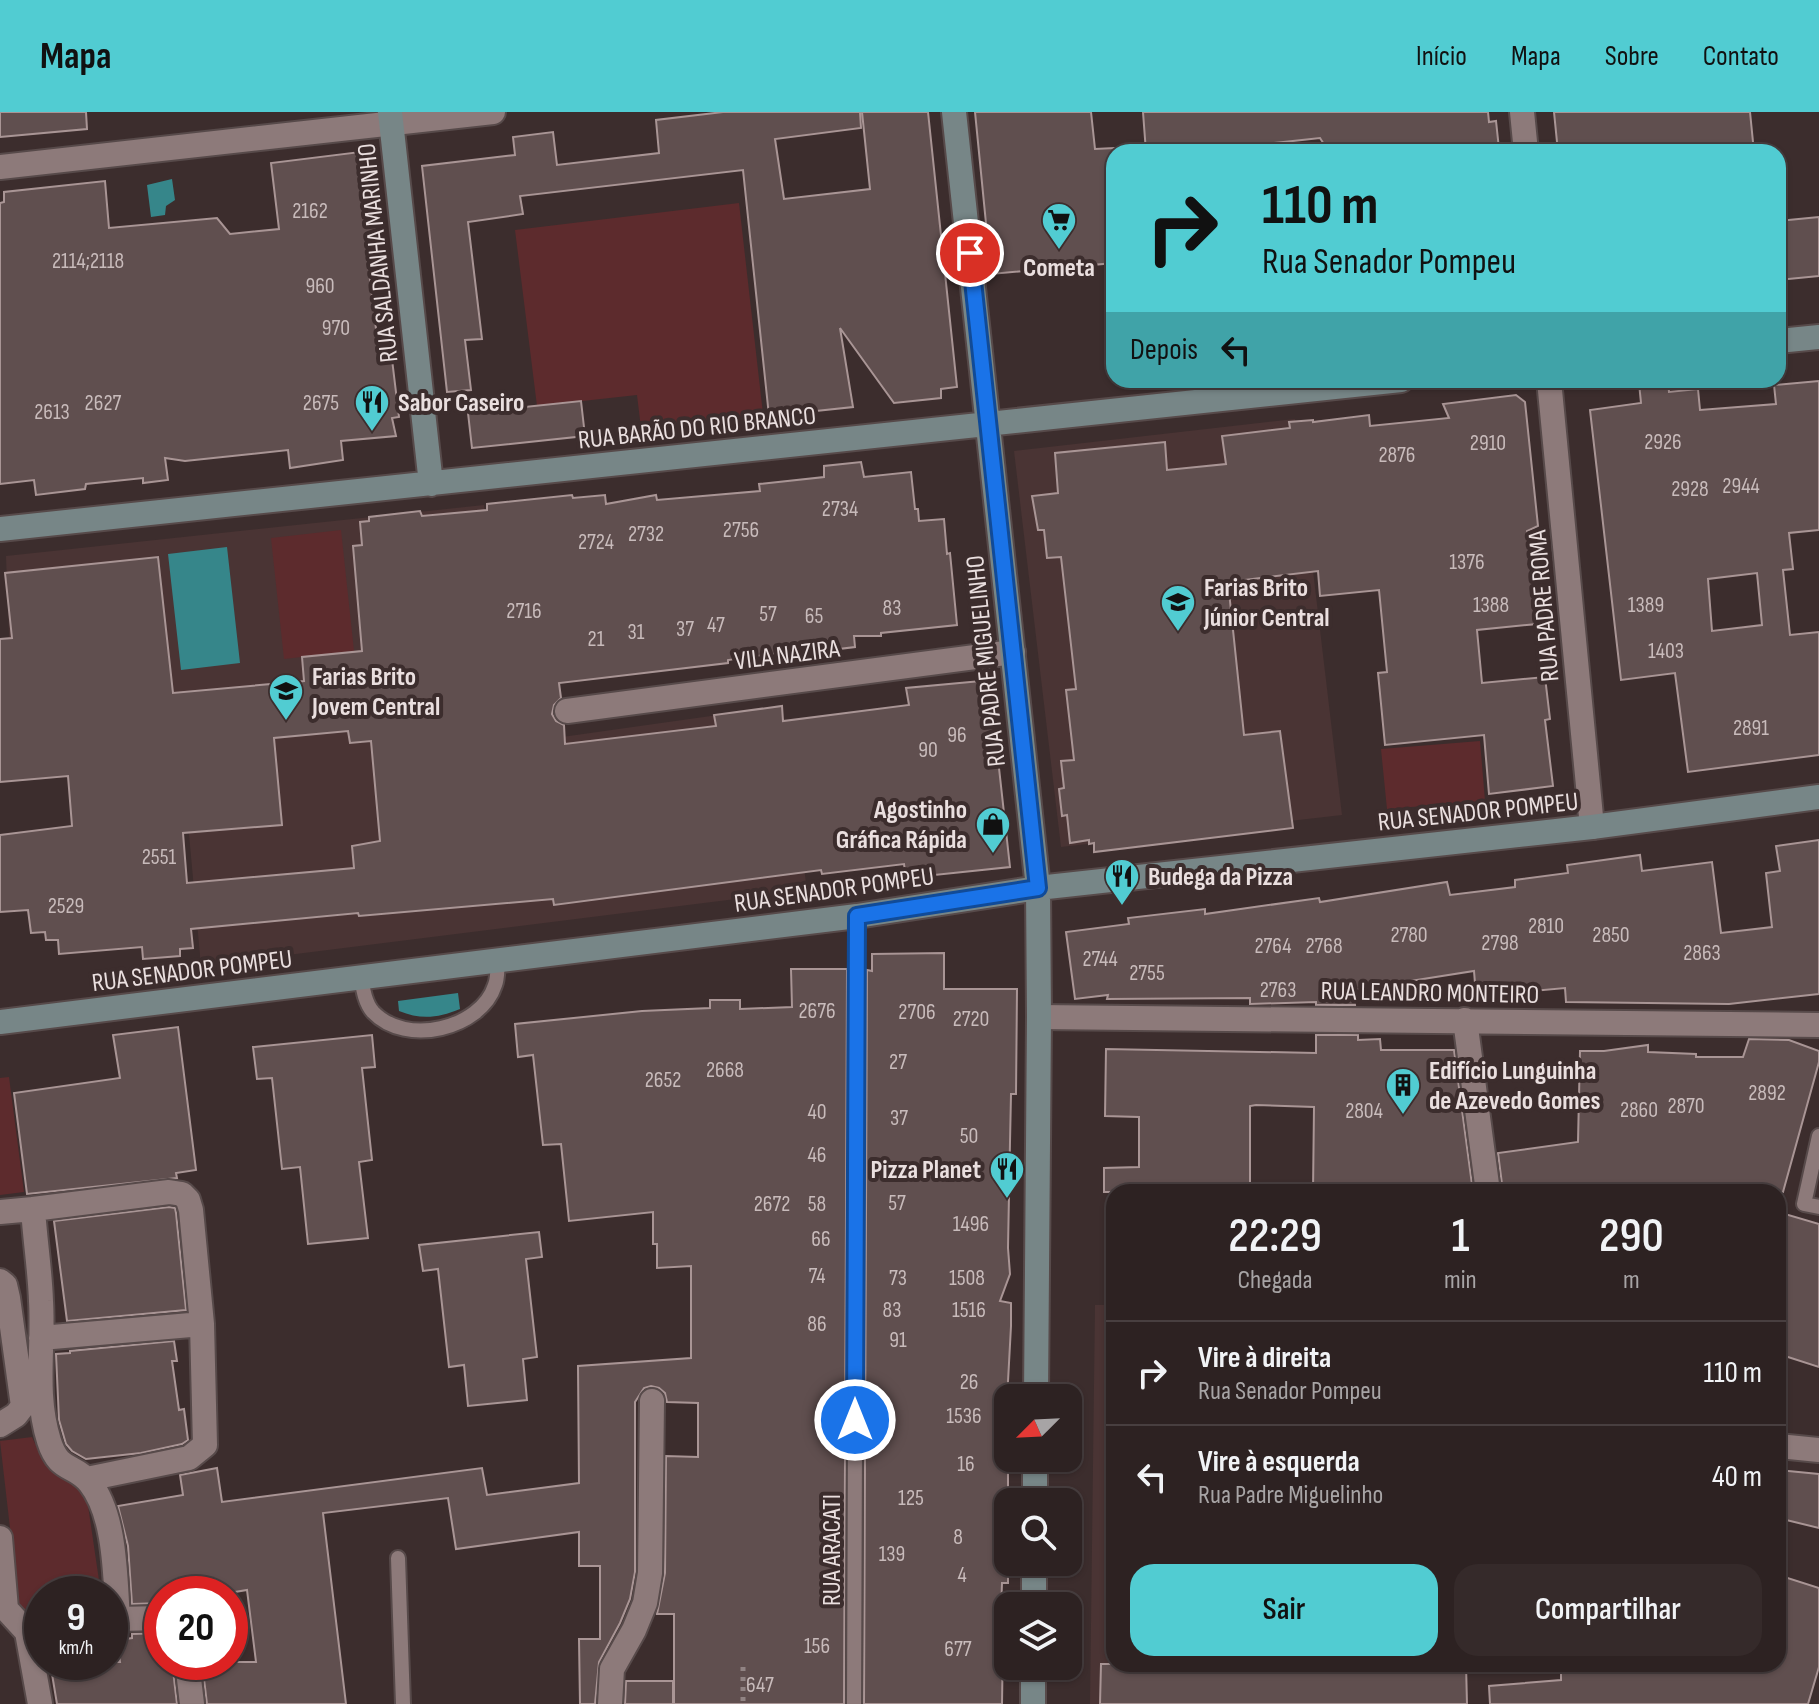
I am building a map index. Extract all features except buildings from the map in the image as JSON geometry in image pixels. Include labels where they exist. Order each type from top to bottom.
[{"type":"street","points":[[0,167],[391,118],[493,112]]},
{"type":"street","name":"RUA PADRE MIGUELINHO","points":[[954,112],[1038,888],[1036,1384]]},
{"type":"street","points":[[1522,112],[1525,144]]},
{"type":"street","name":"RUA SALDANHA MARINHO","points":[[391,118],[431,484]]},
{"type":"street","points":[[1786,340],[1819,337]]},
{"type":"street","name":"RUA BARÃO DO RIO BRANCO","points":[[0,529],[1324,388]]},
{"type":"street","name":"RUA PADRE ROMA","points":[[1550,388],[1592,827]]},
{"type":"street","name":"VILA NAZIRA","points":[[567,711],[1013,652]]},
{"type":"street","name":"RUA SENADOR POMPEU","points":[[0,1022],[857,916],[1038,888],[1592,827],[1819,797]]},
{"type":"street","name":"RUA LEANDRO MONTEIRO","points":[[1039,1017],[1819,1025]]},
{"type":"street","points":[[1465,1020],[1487,1184]]},
{"type":"street","points":[[0,1212],[169,1192],[182,1194],[188,1200],[202,1324],[205,1445],[189,1458],[87,1479]]},
{"type":"street","points":[[33,1209],[41,1302],[38,1368],[48,1438],[57,1461],[87,1479],[101,1498],[108,1520],[111,1576]]},
{"type":"street","points":[[0,1281],[5,1285],[8,1298],[23,1406],[16,1415],[0,1425]]},
{"type":"street","points":[[41,1338],[202,1324]]},
{"type":"street","points":[[610,1704],[612,1669],[645,1603],[650,1573],[652,1401]]},
{"type":"street","points":[[1786,1447],[1819,1450]]},
{"type":"street","points":[[0,1538],[3,1609],[24,1624]]},
{"type":"street","points":[[38,1680],[40,1704]]},
{"type":"street","points":[[189,1680],[192,1704]]},
{"type":"street","points":[[1033,1680],[1033,1704]]},
{"type":"lane","name":"RUA ARACATI","points":[[854,1704],[857,916]]},
{"type":"lane","points":[[361,977],[366,1000],[374,1013],[402,1028],[427,1030],[467,1017],[488,999],[496,984],[498,960]]},
{"type":"lane","points":[[1819,1136],[1804,1204],[1819,1207]]},
{"type":"lane","points":[[398,1558],[403,1704]]},
{"type":"path","points":[[743,1667],[743,1704]]},
{"type":"shaded area","points":[[739,203],[763,414],[641,428],[637,395],[537,406],[515,230]]},
{"type":"shaded area","name":"Farias Brito Júnior Central","points":[[1295,419],[1342,815],[1061,847],[1014,451]]},
{"type":"shaded area","name":"Farias Brito Jovem Central","points":[[484,505],[493,600],[548,595],[562,737],[782,706],[807,890],[201,966],[181,746],[14,764],[6,556]]},
{"type":"shaded area","points":[[341,530],[354,651],[284,659],[271,538]]},
{"type":"shaded area","points":[[1480,741],[1485,801],[1387,809],[1381,749]]},
{"type":"shaded area","points":[[9,1077],[24,1192],[0,1195],[0,1078]]},
{"type":"shaded area","points":[[1095,1305],[1106,1305],[1106,1672],[1136,1672],[1222,1704],[1090,1704]]},
{"type":"shaded area","points":[[32,1437],[40,1454],[86,1492],[98,1576],[24,1576],[24,1614],[20,1615],[0,1441]]},
{"type":"water","points":[[172,179],[175,200],[166,206],[165,215],[151,217],[147,185]]},
{"type":"water","points":[[227,547],[240,663],[181,670],[168,554]]},
{"type":"water","points":[[458,993],[460,1009],[452,1012],[422,1017],[399,1011],[398,1001]]},
{"type":"place","name":"Cometa","points":[[1059,251]]},
{"type":"place","name":"Sabor Caseiro","points":[[372,433]]},
{"type":"place","name":"Farias Brito Júnior Central","points":[[1178,633]]},
{"type":"place","name":"Farias Brito Jovem Central","points":[[286,722]]},
{"type":"place","name":"Agostinho Gráfica Rápida","points":[[993,855]]},
{"type":"place","name":"Budega da Pizza","points":[[1122,907]]},
{"type":"place","name":"Edifício Lunguinha de Azevedo Gomes","points":[[1403,1116]]},
{"type":"place","name":"Pizza Planet","points":[[1007,1200]]},
{"type":"route","points":[[855,1420],[857,916],[1038,888],[970,253]]}]
